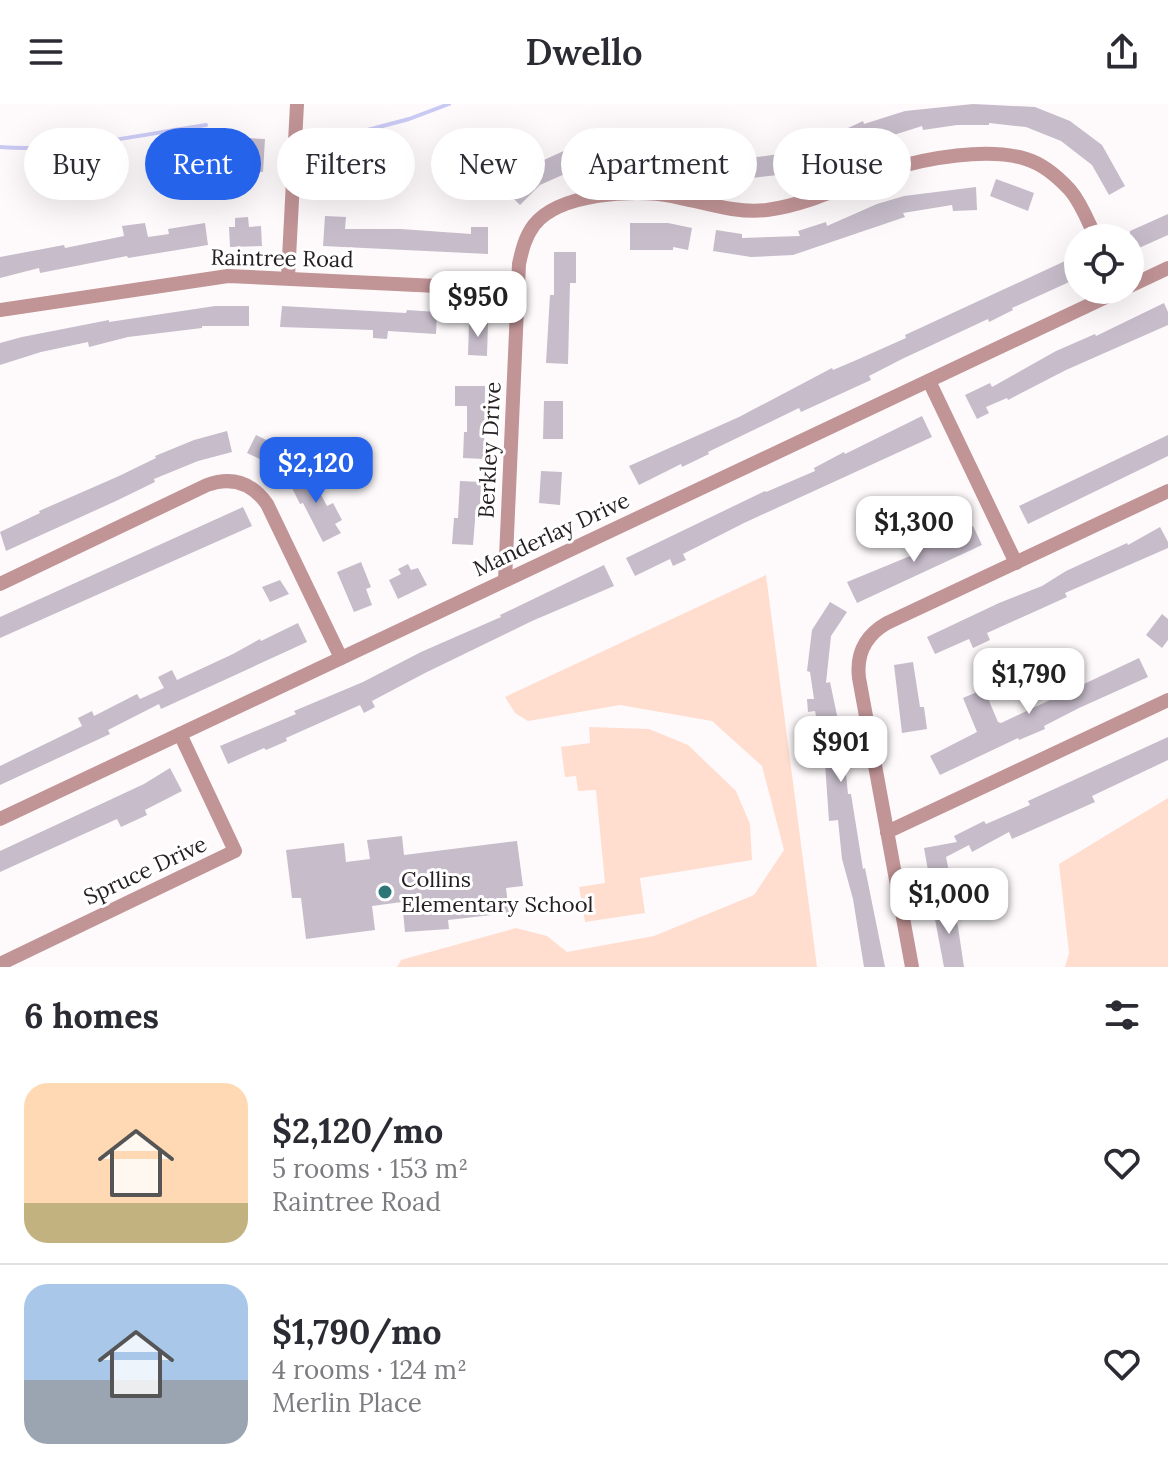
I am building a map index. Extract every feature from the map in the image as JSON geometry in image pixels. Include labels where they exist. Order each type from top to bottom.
[{"type":"street","points":[[288,277],[297,104]]},
{"type":"street","name":"Berkley Drive","points":[[505,580],[519,264],[528,235],[544,215],[567,203],[608,196],[652,194],[732,209],[764,210],[806,203],[891,169],[950,157],[1011,156],[1040,165],[1070,191],[1088,224]]},
{"type":"street","points":[[1144,279],[1168,268]]},
{"type":"street","name":"Raintree Road","points":[[0,310],[209,277],[288,277],[518,290]]},
{"type":"street","name":"Manderlay Drive","points":[[0,819],[1091,304]]},
{"type":"street","points":[[929,381],[1016,563]]},
{"type":"street","points":[[0,584],[207,485],[218,481],[242,483],[252,487],[267,504],[341,658]]},
{"type":"street","points":[[912,967],[859,678],[859,655],[875,629],[1168,491]]},
{"type":"street","points":[[887,832],[1168,700]]},
{"type":"street","name":"Spruce Drive","points":[[0,964],[235,851],[180,734]]},
{"type":"shaded area","points":[[766,575],[817,967],[397,967],[401,960],[516,928],[547,936],[567,952],[654,936],[754,895],[784,850],[762,766],[712,721],[620,705],[528,721],[515,713],[505,697]]},
{"type":"shaded area","points":[[589,727],[649,729],[688,745],[736,791],[750,824],[752,860],[640,878],[645,913],[585,922],[579,887],[605,883],[596,790],[578,791],[576,776],[565,777],[561,747],[590,743]]},
{"type":"shaded area","points":[[1168,798],[1168,967],[1065,967],[1069,953],[1059,864]]},
{"type":"building","points":[[973,104],[1035,107],[1070,121],[1102,145],[1125,186],[1109,195],[1092,165],[1061,141],[1026,127],[989,123],[923,130],[922,126],[911,130],[848,128],[863,121],[864,124],[905,111]]},
{"type":"building","points":[[261,139],[265,139],[261,172]]},
{"type":"building","points":[[561,152],[561,176],[545,183],[545,159]]},
{"type":"building","points":[[773,155],[773,176],[757,177],[758,157]]},
{"type":"building","points":[[996,179],[1034,193],[1028,211],[990,196]]},
{"type":"building","points":[[976,187],[977,210],[953,211],[952,205],[903,213],[905,217],[793,255],[751,257],[713,251],[716,230],[742,234],[742,238],[800,236],[798,231],[826,222],[827,226],[890,200],[911,200],[911,195]]},
{"type":"building","points":[[1168,214],[1168,235],[1144,246],[1144,225]]},
{"type":"building","points":[[325,216],[346,217],[345,229],[471,234],[471,227],[488,227],[488,254],[323,246]]},
{"type":"building","points":[[248,217],[249,227],[261,226],[262,246],[230,247],[229,227],[235,227],[235,218]]},
{"type":"building","points":[[145,223],[148,237],[169,234],[168,229],[205,223],[208,245],[127,256],[40,273],[39,268],[0,278],[0,257],[124,236],[122,226]]},
{"type":"building","points":[[630,223],[668,223],[692,228],[688,250],[673,247],[673,250],[630,250]]},
{"type":"building","points":[[554,252],[576,252],[576,283],[570,283],[568,364],[546,363],[550,295],[554,295]]},
{"type":"building","points":[[1064,261],[1064,284],[989,322],[988,319],[902,359],[869,376],[871,380],[801,412],[799,408],[682,467],[681,464],[639,485],[629,466],[739,417],[832,368],[906,338],[905,335]]},
{"type":"building","points":[[1164,303],[1168,325],[1066,370],[1008,400],[986,407],[989,413],[977,419],[965,395],[990,383],[992,387],[1056,351],[1096,336]]},
{"type":"building","points":[[215,306],[249,306],[249,326],[202,326],[128,337],[89,347],[88,342],[0,365],[0,343],[109,320]]},
{"type":"building","points":[[282,306],[437,312],[436,334],[388,331],[387,339],[373,338],[373,330],[280,327]]},
{"type":"building","points":[[469,322],[488,323],[487,356],[468,355]]},
{"type":"building","points":[[455,386],[485,386],[484,459],[463,458],[467,406],[455,406]]},
{"type":"building","points":[[544,401],[563,401],[563,439],[543,439]]},
{"type":"building","points":[[922,416],[932,437],[744,523],[683,554],[686,560],[673,566],[670,559],[635,576],[626,558],[765,491],[815,471],[814,468],[844,452]]},
{"type":"building","points":[[227,431],[232,452],[198,461],[154,479],[155,482],[116,501],[6,551],[0,532],[155,456]]},
{"type":"building","points":[[256,435],[279,446],[270,464],[247,453]]},
{"type":"building","points":[[1168,435],[1168,456],[1028,524],[1019,506]]},
{"type":"building","points":[[307,468],[327,506],[333,503],[342,520],[335,524],[341,533],[323,542],[287,478]]},
{"type":"building","points":[[541,471],[562,472],[560,505],[539,503]]},
{"type":"building","points":[[460,481],[481,482],[473,545],[452,544],[454,518],[458,518]]},
{"type":"building","points":[[243,507],[252,526],[0,638],[0,617]]},
{"type":"building","points":[[973,526],[982,545],[857,603],[847,582],[915,554],[913,548],[929,540],[931,545]]},
{"type":"building","points":[[1160,527],[1168,548],[1065,593],[1067,597],[987,633],[990,640],[973,648],[969,639],[935,654],[927,637],[1042,586],[1066,571],[1128,545]]},
{"type":"building","points":[[361,562],[371,587],[366,589],[372,605],[354,612],[337,572]]},
{"type":"building","points":[[408,564],[411,570],[418,568],[427,585],[398,599],[389,580],[401,574],[398,569]]},
{"type":"building","points":[[604,565],[614,586],[532,621],[425,673],[372,701],[375,707],[364,713],[360,705],[286,738],[287,741],[228,764],[220,746],[296,714],[294,711],[363,682]]},
{"type":"building","points":[[280,580],[289,594],[270,602],[262,587]]},
{"type":"building","points":[[830,602],[847,612],[831,636],[826,683],[830,682],[843,744],[848,794],[851,794],[863,869],[885,967],[864,967],[853,899],[842,859],[838,820],[829,821],[825,763],[815,711],[808,712],[807,699],[814,699],[810,672],[807,671],[812,630]]},
{"type":"building","points":[[1162,614],[1168,619],[1168,640],[1162,648],[1146,635]]},
{"type":"building","points":[[298,623],[307,642],[161,709],[159,704],[108,730],[110,734],[0,785],[0,766],[82,726],[78,718],[92,711],[94,716],[137,694],[140,699],[164,688],[158,677],[172,670],[177,680]]},
{"type":"building","points":[[1139,658],[1148,677],[1079,708],[1044,726],[1045,729],[1018,738],[940,775],[930,756],[977,732],[963,698],[984,689],[1001,723]]},
{"type":"building","points":[[913,662],[927,729],[902,733],[894,665]]},
{"type":"building","points":[[1168,737],[1168,760],[1092,796],[1095,802],[1012,839],[1009,832],[972,852],[969,845],[946,857],[949,872],[929,876],[924,848],[957,842],[954,836],[984,821],[986,824],[1030,805],[1028,801]]},
{"type":"building","points":[[170,768],[182,791],[145,810],[147,815],[121,827],[117,819],[0,872],[0,851],[144,784]]},
{"type":"building","name":"Collins Elementary School","points":[[402,836],[404,855],[517,841],[523,886],[506,888],[509,913],[448,920],[449,929],[405,932],[402,902],[372,906],[375,930],[306,939],[301,898],[292,898],[286,850],[344,843],[346,862],[370,859],[367,840]]},
{"type":"building","points":[[953,904],[964,967],[944,967],[933,909]]},
{"type":"waterway","points":[[375,128],[449,104]]},
{"type":"waterway","points":[[0,147],[78,145],[206,125]]},
{"type":"place","name":"Collins Elementary School","points":[[385,892]]}]
